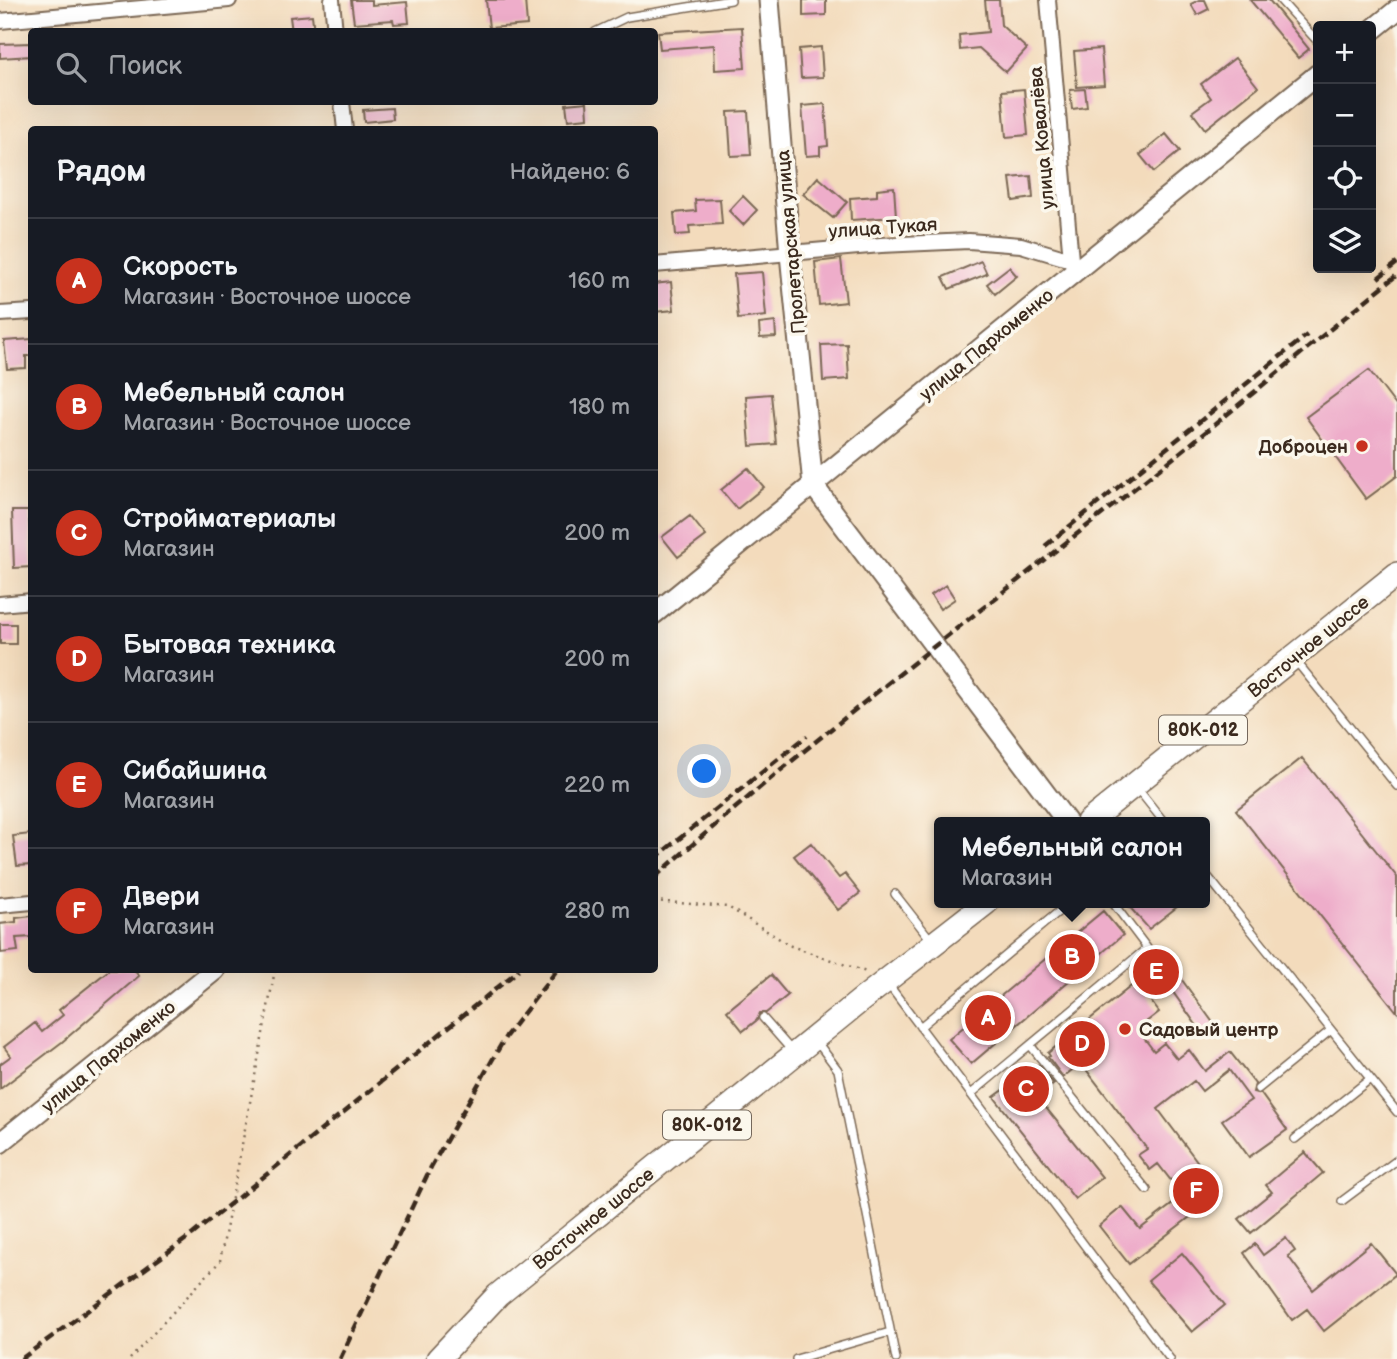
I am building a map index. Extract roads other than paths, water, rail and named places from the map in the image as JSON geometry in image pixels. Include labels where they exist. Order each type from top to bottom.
[{"type":"main road","name":"Пролетарская улица","points":[[769,0],[813,485]]},
{"type":"main road","points":[[1376,27],[1397,10]]},
{"type":"main road","name":"улица Пархоменко","points":[[658,611],[813,485],[1074,265],[1313,78]]},
{"type":"main road","points":[[813,485],[1063,817]]},
{"type":"main road","name":"Восточное шоссе","points":[[1094,817],[1397,574]]},
{"type":"main road","name":"Восточное шоссе","points":[[438,1359],[498,1295],[794,1054],[980,908]]},
{"type":"main road","name":"улица Пархоменко","points":[[0,1143],[211,973]]},
{"type":"street","points":[[0,21],[229,0]]},
{"type":"street","points":[[332,0],[335,28]]},
{"type":"street","name":"улица Ковалёва","points":[[1048,0],[1074,265]]},
{"type":"street","points":[[342,105],[345,126]]},
{"type":"street","name":"улица Тукая","points":[[658,265],[892,244],[969,241],[1021,245],[1074,265]]},
{"type":"street","points":[[0,314],[28,312]]},
{"type":"street","points":[[0,604],[28,601]]},
{"type":"street","points":[[0,905],[28,902]]},
{"type":"lane","points":[[604,28],[628,17],[731,0]]},
{"type":"lane","points":[[1280,0],[1313,36]]},
{"type":"lane","points":[[1293,658],[1397,786]]},
{"type":"lane","points":[[1134,785],[1160,817]]},
{"type":"lane","points":[[1210,879],[1397,1112]]},
{"type":"lane","points":[[895,894],[934,943]]},
{"type":"lane","points":[[920,1027],[1063,908]]},
{"type":"lane","points":[[971,1094],[1147,948],[1117,908]]},
{"type":"lane","points":[[886,981],[1170,1359]]},
{"type":"lane","points":[[763,1018],[794,1054]]},
{"type":"lane","points":[[1258,1089],[1331,1030]]},
{"type":"lane","points":[[815,1038],[838,1070],[896,1359]]},
{"type":"lane","points":[[1030,1045],[1147,1190]]},
{"type":"lane","points":[[1295,1139],[1370,1079]]},
{"type":"lane","points":[[1342,1201],[1397,1160]]},
{"type":"lane","points":[[796,1359],[890,1332]]},
{"type":"railway","points":[[1378,278],[1397,263]]},
{"type":"railway","points":[[658,875],[833,727],[1171,459],[1397,275]]},
{"type":"railway","points":[[1045,546],[1307,335]]},
{"type":"railway","points":[[658,856],[807,736]]},
{"type":"railway","points":[[21,1359],[193,1234],[515,973]]},
{"type":"railway","points":[[340,1359],[431,1167],[506,1036],[555,973]]},
{"type":"place","name":"Доброцен","points":[[1362,446]]},
{"type":"place","name":"Мебельный салон","points":[[1072,957]]},
{"type":"place","name":"Сибайшина","points":[[1156,972]]},
{"type":"place","name":"Скорость","points":[[988,1018]]},
{"type":"place","name":"Садовый центр","points":[[1125,1029]]},
{"type":"place","name":"Бытовая техника","points":[[1082,1044]]},
{"type":"place","name":"Стройматериалы","points":[[1026,1089]]},
{"type":"place","name":"Двери","points":[[1196,1191]]}]
